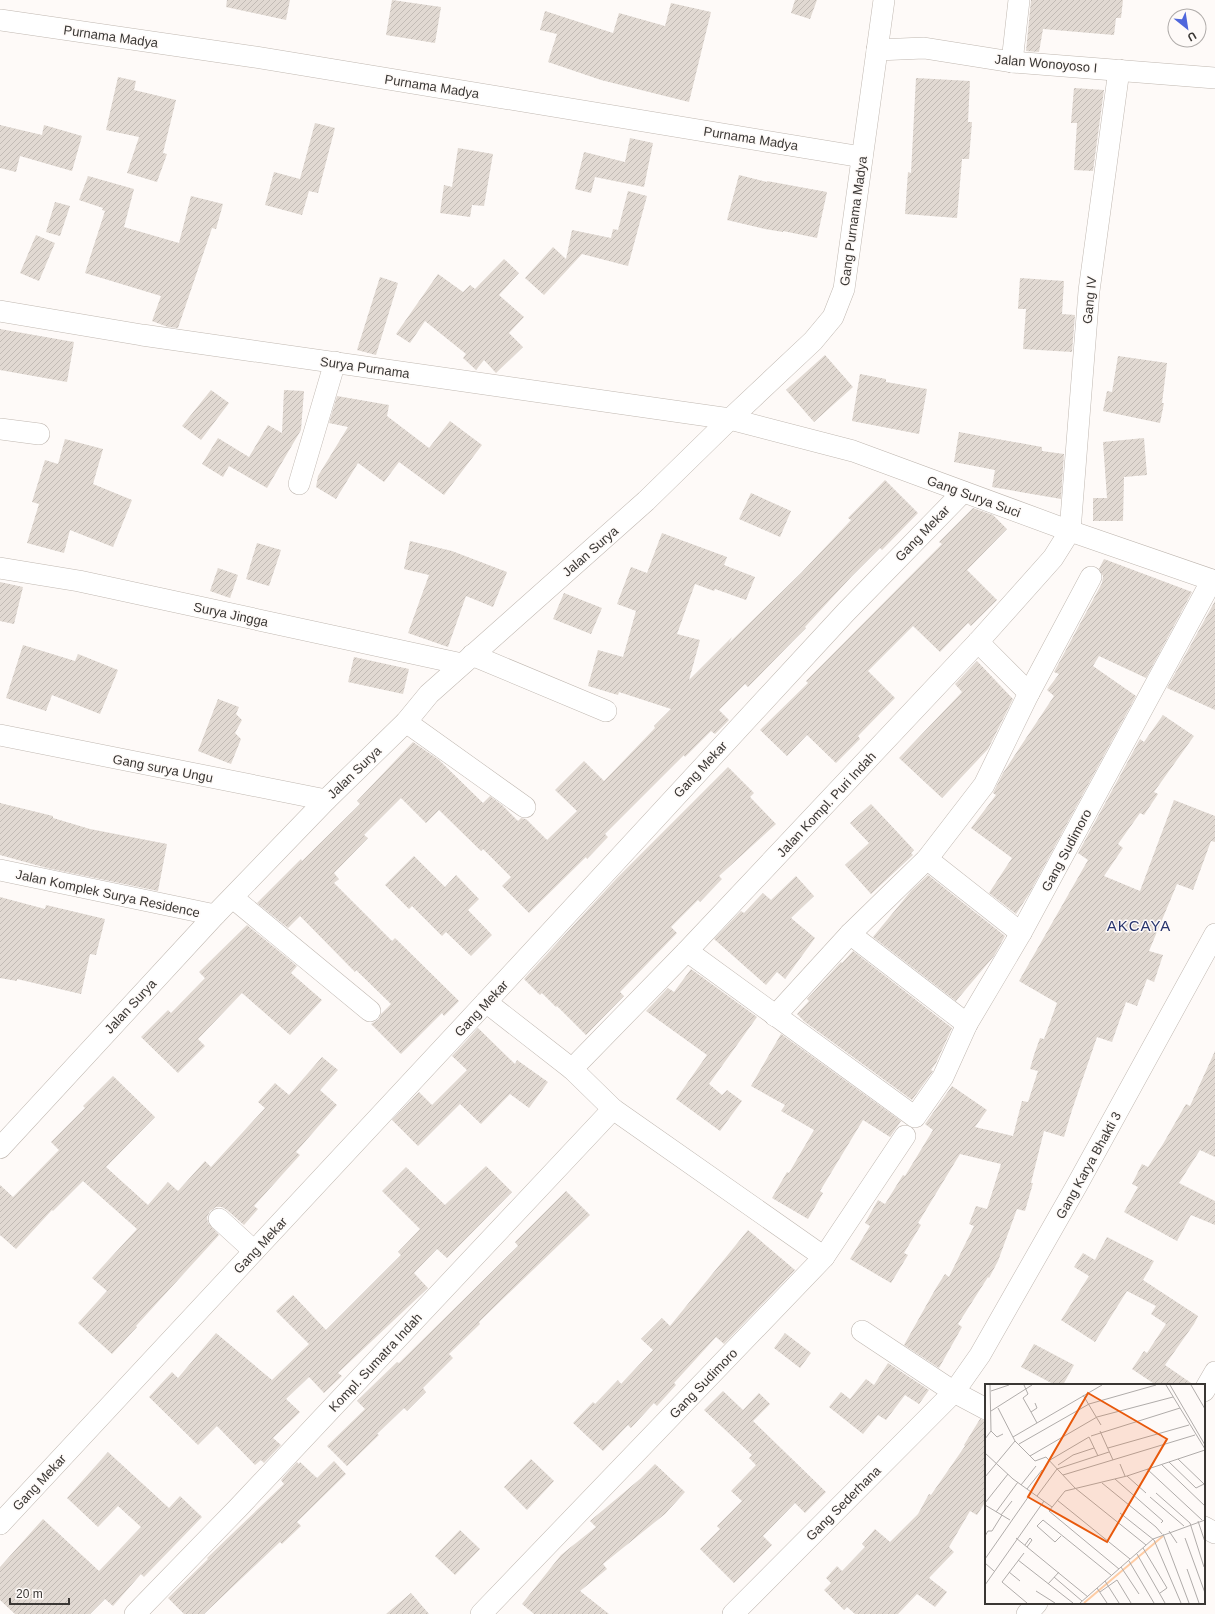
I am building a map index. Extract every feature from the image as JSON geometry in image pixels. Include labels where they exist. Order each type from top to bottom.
[{"type":"street","name":"Gang Purnama Madya","points":[[730,419],[813,341],[833,317],[844,289],[884,0]]},
{"type":"street","points":[[1012,62],[1019,0]]},
{"type":"street","name":"Purnama Madya","points":[[0,20],[255,56],[862,157]]},
{"type":"street","name":"Jalan Wonoyoso I","points":[[877,50],[924,48],[1012,62],[1215,78]]},
{"type":"street","name":"Gang IV","points":[[1070,531],[1089,291],[1119,70]]},
{"type":"street","name":"Surya Purnama","points":[[0,311],[142,335],[730,419]]},
{"type":"street","points":[[299,484],[335,362]]},
{"type":"street","name":"Gang Surya Suci","points":[[730,419],[853,451],[1070,531],[1214,580]]},
{"type":"street","name":"Jalan Surya","points":[[0,1148],[9,1123],[233,898],[326,800],[406,722],[429,694],[646,501],[730,419]]},
{"type":"street","points":[[0,428],[39,434]]},
{"type":"street","name":"Gang Mekar","points":[[0,1524],[486,1002],[846,612],[963,492]]},
{"type":"street","name":"Jalan Kompl. Puri Indah","points":[[572,1069],[687,951],[978,642],[1053,558],[1070,531]]},
{"type":"street","name":"Surya Jingga","points":[[0,568],[79,581],[467,659],[606,711]]},
{"type":"street","points":[[687,951],[775,1016],[850,934],[928,859],[984,785],[1028,693],[1091,577]]},
{"type":"street","name":"Gang Sudimoro","points":[[775,1016],[915,1117],[943,1077],[967,1024],[1021,933],[1214,580]]},
{"type":"street","points":[[978,642],[1028,693]]},
{"type":"street","points":[[406,722],[525,807]]},
{"type":"street","name":"Gang surya Ungu","points":[[0,735],[326,800]]},
{"type":"street","points":[[928,859],[1021,933]]},
{"type":"street","name":"Jalan Komplek Surya Residence","points":[[0,870],[215,916]]},
{"type":"street","points":[[233,898],[370,1011]]},
{"type":"street","points":[[850,934],[967,1024]]},
{"type":"street","name":"Gang Karya Bhakti 3","points":[[954,1392],[980,1355],[1077,1185],[1215,934]]},
{"type":"street","points":[[486,1002],[572,1069],[613,1109],[824,1257]]},
{"type":"street","name":"Kompl. Sumatra Indah","points":[[135,1614],[244,1502],[613,1109]]},
{"type":"street","name":"Gang Sudimoro","points":[[481,1614],[824,1257],[905,1136]]},
{"type":"street","points":[[219,1219],[254,1252]]},
{"type":"street","points":[[862,1331],[954,1392],[985,1408]]},
{"type":"street","points":[[1205,1389],[1215,1372]]},
{"type":"street","name":"Gang Sederhana","points":[[733,1614],[954,1392]]},
{"type":"street","points":[[1205,1528],[1215,1533]]},
{"type":"street","points":[[1026,1614],[1036,1604]]},
{"type":"building","points":[[227,0],[290,0],[286,20],[226,7]]},
{"type":"building","points":[[392,0],[441,7],[435,43],[386,35]]},
{"type":"building","points":[[795,0],[817,0],[810,19],[791,13]]},
{"type":"building","points":[[1031,0],[1123,0],[1121,18],[1116,18],[1114,35],[1043,29],[1039,52],[1026,51]]},
{"type":"building","points":[[671,3],[711,12],[689,102],[601,80],[548,62],[557,34],[540,30],[545,11],[613,33],[619,13],[665,26]]},
{"type":"building","points":[[118,77],[136,81],[134,90],[176,100],[163,153],[167,154],[157,182],[127,173],[139,137],[106,130]]},
{"type":"building","points":[[916,78],[970,81],[968,122],[972,122],[969,159],[962,159],[957,218],[905,214],[908,172],[911,173]]},
{"type":"building","points":[[1074,88],[1104,90],[1093,171],[1074,170],[1077,123],[1071,123]]},
{"type":"building","points":[[315,123],[335,128],[318,193],[309,191],[302,215],[265,205],[274,172],[300,179]]},
{"type":"building","points":[[0,125],[42,135],[44,125],[82,136],[72,171],[20,156],[16,172],[0,168]]},
{"type":"building","points":[[630,138],[653,143],[644,187],[595,177],[591,193],[575,189],[584,152],[625,162]]},
{"type":"building","points":[[458,148],[493,154],[484,206],[472,205],[470,217],[440,213],[444,185],[452,187]]},
{"type":"building","points":[[739,175],[767,182],[827,192],[817,238],[765,229],[727,220]]},
{"type":"building","points":[[88,176],[134,189],[124,227],[179,243],[191,196],[223,204],[216,229],[212,228],[178,328],[168,327],[152,321],[161,296],[85,273],[105,211],[102,210],[103,208],[79,200]]},
{"type":"building","points":[[628,191],[647,196],[628,266],[582,254],[544,295],[525,278],[553,247],[566,259],[572,230],[611,238],[613,229],[618,230]]},
{"type":"building","points":[[55,202],[70,206],[60,236],[46,232]]},
{"type":"building","points":[[36,235],[55,243],[39,281],[20,273]]},
{"type":"building","points":[[504,259],[519,273],[499,295],[524,317],[509,333],[523,347],[496,373],[484,360],[476,370],[463,358],[466,354],[425,321],[410,343],[396,334],[438,274],[463,292],[470,285],[475,289]]},
{"type":"building","points":[[380,277],[398,283],[376,355],[357,350]]},
{"type":"building","points":[[1020,278],[1064,281],[1062,314],[1075,315],[1072,352],[1023,349],[1026,309],[1018,309]]},
{"type":"building","points":[[0,329],[74,342],[67,382],[0,370]]},
{"type":"building","points":[[825,355],[853,387],[814,422],[786,390]]},
{"type":"building","points":[[1118,356],[1167,363],[1162,403],[1164,403],[1160,423],[1103,411],[1107,391],[1112,392]]},
{"type":"building","points":[[860,374],[886,379],[886,382],[927,389],[919,434],[852,421]]},
{"type":"building","points":[[211,390],[229,403],[201,440],[182,426]]},
{"type":"building","points":[[284,390],[304,391],[301,430],[267,488],[229,466],[223,477],[202,464],[218,438],[249,457],[268,425],[282,433]]},
{"type":"building","points":[[337,396],[389,405],[387,416],[429,448],[450,421],[482,445],[444,495],[399,462],[384,482],[358,463],[336,499],[316,487],[318,476],[348,427],[329,423]]},
{"type":"building","points":[[959,432],[1042,447],[1042,451],[1064,454],[1061,499],[992,487],[995,470],[954,462]]},
{"type":"building","points":[[1144,438],[1147,475],[1124,477],[1123,521],[1093,521],[1093,498],[1107,498],[1103,442]]},
{"type":"building","points":[[65,439],[103,449],[93,484],[132,500],[113,547],[70,530],[64,553],[27,543],[39,504],[32,502],[45,460],[58,464]]},
{"type":"building","points":[[885,480],[918,513],[882,550],[880,548],[852,576],[805,627],[806,628],[748,687],[745,684],[719,710],[729,720],[715,734],[711,731],[685,757],[684,755],[605,834],[608,837],[587,859],[586,857],[529,913],[502,886],[511,877],[483,849],[481,851],[439,810],[426,823],[401,798],[364,835],[368,838],[334,873],[339,879],[334,883],[392,941],[395,938],[459,1001],[444,1016],[442,1013],[401,1054],[371,1024],[379,1019],[381,1014],[391,1004],[356,970],[355,972],[300,916],[288,928],[257,903],[301,859],[302,861],[360,804],[357,801],[413,742],[439,760],[483,803],[490,796],[502,805],[518,821],[521,818],[526,819],[547,840],[577,811],[555,790],[584,761],[604,781],[655,728],[654,726],[671,709],[619,692],[618,695],[588,686],[598,650],[623,657],[636,611],[617,604],[631,567],[647,573],[662,533],[727,557],[724,565],[755,577],[746,600],[715,589],[714,591],[695,584],[677,634],[700,640],[689,680],[732,637],[729,643],[801,573],[851,520],[848,518]]},
{"type":"building","points":[[751,493],[791,511],[780,537],[739,519]]},
{"type":"building","points":[[973,508],[993,515],[1007,529],[967,570],[997,600],[971,626],[968,623],[940,652],[913,626],[868,671],[895,698],[858,736],[860,739],[836,763],[807,735],[787,756],[760,730],[808,683],[806,681],[942,544],[939,542]]},
{"type":"building","points":[[410,541],[452,551],[507,572],[493,607],[466,596],[448,647],[408,633],[429,575],[404,569]]},
{"type":"building","points":[[257,543],[281,550],[269,586],[246,579]]},
{"type":"building","points":[[1104,559],[1192,592],[1146,678],[1099,656],[1093,666],[1136,696],[1029,894],[1016,914],[989,893],[1012,858],[971,828],[996,795],[993,793],[1003,773],[1054,696],[1047,690],[1059,674],[1054,672],[1102,583],[1103,576],[1099,569]]},
{"type":"building","points":[[218,568],[238,575],[230,598],[210,591]]},
{"type":"building","points":[[0,582],[23,587],[14,624],[0,621]]},
{"type":"building","points":[[564,593],[602,608],[591,634],[553,619]]},
{"type":"building","points":[[1215,601],[1215,710],[1167,688]]},
{"type":"building","points":[[23,645],[75,661],[78,654],[118,670],[100,714],[52,695],[46,711],[6,698]]},
{"type":"building","points":[[354,657],[409,669],[403,694],[348,682]]},
{"type":"building","points":[[977,661],[1013,699],[988,749],[942,798],[899,758],[962,692],[955,684]]},
{"type":"building","points":[[218,699],[239,707],[236,714],[242,720],[235,733],[241,739],[231,764],[198,751]]},
{"type":"building","points":[[1163,715],[1194,736],[1154,792],[1158,794],[1144,815],[1140,813],[1118,844],[1123,848],[1104,876],[1140,891],[1174,800],[1215,816],[1215,842],[1211,841],[1193,890],[1177,884],[1149,951],[1163,955],[1154,982],[1147,979],[1137,1006],[1126,1002],[1112,1042],[1097,1037],[1064,1137],[1044,1131],[1031,1183],[1033,1183],[1025,1211],[1017,1209],[998,1261],[989,1278],[988,1277],[958,1324],[962,1327],[939,1368],[904,1345],[945,1274],[949,1277],[974,1226],[969,1224],[976,1206],[987,1209],[1001,1164],[960,1154],[918,1223],[921,1225],[904,1253],[908,1255],[891,1283],[850,1259],[870,1226],[865,1223],[878,1200],[885,1204],[903,1175],[905,1176],[933,1130],[925,1124],[952,1086],[987,1110],[975,1127],[1013,1136],[1022,1101],[1028,1102],[1038,1071],[1030,1069],[1034,1055],[1040,1038],[1044,1039],[1057,1003],[1019,981],[1088,860],[1078,853],[1140,739],[1144,742]]},
{"type":"building","points":[[728,767],[754,793],[750,797],[776,824],[719,876],[722,879],[700,902],[698,900],[671,927],[677,933],[620,992],[624,996],[586,1035],[557,1006],[556,1007],[542,993],[540,995],[524,979],[617,878]]},
{"type":"building","points":[[0,803],[53,816],[53,818],[90,829],[167,844],[158,891],[47,868],[0,855]]},
{"type":"building","points":[[871,804],[914,850],[911,853],[913,855],[871,894],[845,865],[869,843],[850,823]]},
{"type":"building","points":[[414,856],[445,887],[456,875],[479,899],[468,910],[492,935],[471,956],[446,932],[442,936],[412,906],[409,909],[385,885]]},
{"type":"building","points":[[928,875],[1005,936],[994,956],[956,1001],[873,937],[911,891]]},
{"type":"building","points":[[796,876],[814,896],[791,918],[815,938],[785,979],[777,972],[766,985],[714,939],[741,911],[744,913],[763,893],[771,900]]},
{"type":"building","points":[[0,897],[45,909],[46,905],[105,919],[96,955],[90,954],[81,994],[17,979],[17,981],[0,978]]},
{"type":"building","points":[[247,925],[297,966],[291,973],[322,1000],[290,1035],[242,993],[198,1039],[205,1046],[178,1073],[141,1037],[168,1010],[171,1013],[205,978],[199,972]]},
{"type":"building","points":[[853,951],[952,1028],[936,1063],[931,1070],[933,1071],[912,1100],[805,1022],[797,1014],[809,1001],[807,999]]},
{"type":"building","points":[[691,969],[757,1017],[709,1084],[722,1095],[727,1090],[742,1101],[720,1131],[676,1099],[707,1055],[646,1011],[668,988],[674,992]]},
{"type":"building","points":[[478,1028],[515,1064],[517,1060],[548,1082],[529,1108],[510,1094],[481,1124],[460,1104],[418,1146],[392,1120],[419,1092],[432,1105],[467,1070],[452,1056]]},
{"type":"building","points":[[781,1034],[901,1121],[890,1137],[863,1120],[820,1191],[823,1193],[808,1219],[772,1198],[787,1172],[789,1173],[814,1130],[781,1111],[785,1105],[751,1086]]},
{"type":"building","points":[[1215,1051],[1215,1157],[1200,1150],[1179,1183],[1215,1201],[1215,1225],[1191,1215],[1177,1241],[1124,1212],[1138,1187],[1132,1184],[1142,1164],[1148,1167],[1186,1104],[1190,1106]]},
{"type":"building","points":[[322,1057],[338,1070],[320,1090],[337,1105],[296,1152],[300,1155],[254,1206],[258,1209],[244,1225],[222,1207],[216,1207],[210,1211],[207,1217],[208,1223],[219,1235],[112,1354],[78,1323],[107,1291],[92,1278],[137,1229],[83,1181],[53,1211],[52,1210],[16,1249],[0,1235],[0,1185],[13,1197],[59,1150],[51,1142],[85,1108],[83,1106],[113,1076],[155,1117],[106,1167],[148,1205],[168,1182],[178,1191],[205,1161],[211,1167],[265,1108],[258,1102],[275,1083],[289,1095]]},
{"type":"building","points":[[486,1166],[512,1192],[447,1258],[437,1249],[414,1273],[428,1288],[338,1373],[342,1376],[324,1393],[309,1377],[286,1399],[300,1412],[273,1438],[281,1445],[264,1463],[261,1460],[255,1465],[217,1426],[198,1445],[149,1397],[172,1372],[178,1378],[216,1333],[272,1380],[309,1344],[276,1311],[293,1295],[326,1330],[401,1255],[398,1252],[420,1229],[382,1191],[406,1167],[445,1205]]},
{"type":"building","points":[[566,1191],[590,1215],[479,1322],[480,1324],[449,1354],[453,1358],[423,1388],[426,1392],[407,1411],[404,1408],[347,1466],[327,1446],[365,1409],[357,1401],[397,1362],[399,1363],[518,1246],[515,1242]]},
{"type":"building","points":[[748,1230],[795,1270],[724,1344],[716,1337],[674,1383],[676,1385],[657,1406],[654,1403],[631,1428],[628,1425],[603,1451],[573,1423],[593,1402],[595,1404],[618,1380],[621,1384],[653,1350],[641,1339],[662,1318],[670,1326]]},
{"type":"building","points":[[1107,1237],[1154,1261],[1143,1280],[1198,1316],[1165,1365],[1193,1384],[1154,1384],[1132,1369],[1144,1351],[1147,1353],[1166,1324],[1151,1314],[1156,1306],[1127,1291],[1095,1342],[1061,1320],[1089,1276],[1074,1267],[1083,1253],[1095,1260]]},
{"type":"building","points":[[785,1333],[811,1353],[800,1368],[774,1348]]},
{"type":"building","points":[[1034,1344],[1074,1365],[1064,1384],[1053,1384],[1021,1367]]},
{"type":"building","points":[[888,1363],[929,1390],[919,1404],[905,1395],[886,1420],[878,1415],[863,1434],[829,1407],[841,1392],[850,1399],[866,1379],[874,1385]]},
{"type":"building","points":[[723,1391],[743,1410],[759,1393],[770,1404],[753,1421],[826,1492],[805,1513],[795,1503],[763,1536],[772,1545],[734,1583],[700,1549],[720,1529],[717,1526],[742,1501],[731,1491],[756,1465],[749,1458],[752,1455],[704,1410]]},
{"type":"building","points":[[980,1419],[985,1421],[985,1503],[977,1515],[970,1511],[949,1547],[954,1552],[929,1578],[947,1592],[935,1607],[917,1594],[898,1614],[855,1614],[847,1607],[844,1610],[824,1590],[831,1583],[826,1578],[837,1566],[842,1571],[865,1547],[862,1544],[875,1529],[890,1542],[918,1514],[929,1494],[931,1495],[965,1446],[964,1445]]},
{"type":"building","points":[[108,1452],[169,1508],[180,1496],[202,1517],[144,1577],[141,1574],[113,1606],[105,1599],[90,1614],[15,1614],[0,1600],[0,1567],[43,1519],[99,1571],[141,1527],[118,1506],[98,1527],[67,1498]]},
{"type":"building","points":[[531,1459],[554,1481],[527,1510],[504,1487]]},
{"type":"building","points":[[334,1461],[346,1474],[297,1522],[301,1526],[282,1544],[280,1542],[204,1614],[184,1614],[168,1598],[284,1484],[281,1480],[297,1462],[299,1464],[300,1462],[317,1478]]},
{"type":"building","points":[[655,1464],[685,1492],[665,1514],[603,1564],[607,1569],[580,1591],[609,1614],[534,1614],[522,1604],[561,1555],[596,1527],[590,1521],[640,1479]]},
{"type":"building","points":[[460,1530],[480,1549],[455,1575],[435,1556]]},
{"type":"building","points":[[411,1593],[429,1614],[386,1614]]},
{"type":"district","name":"AKCAYA","points":[[1139,926]]}]
